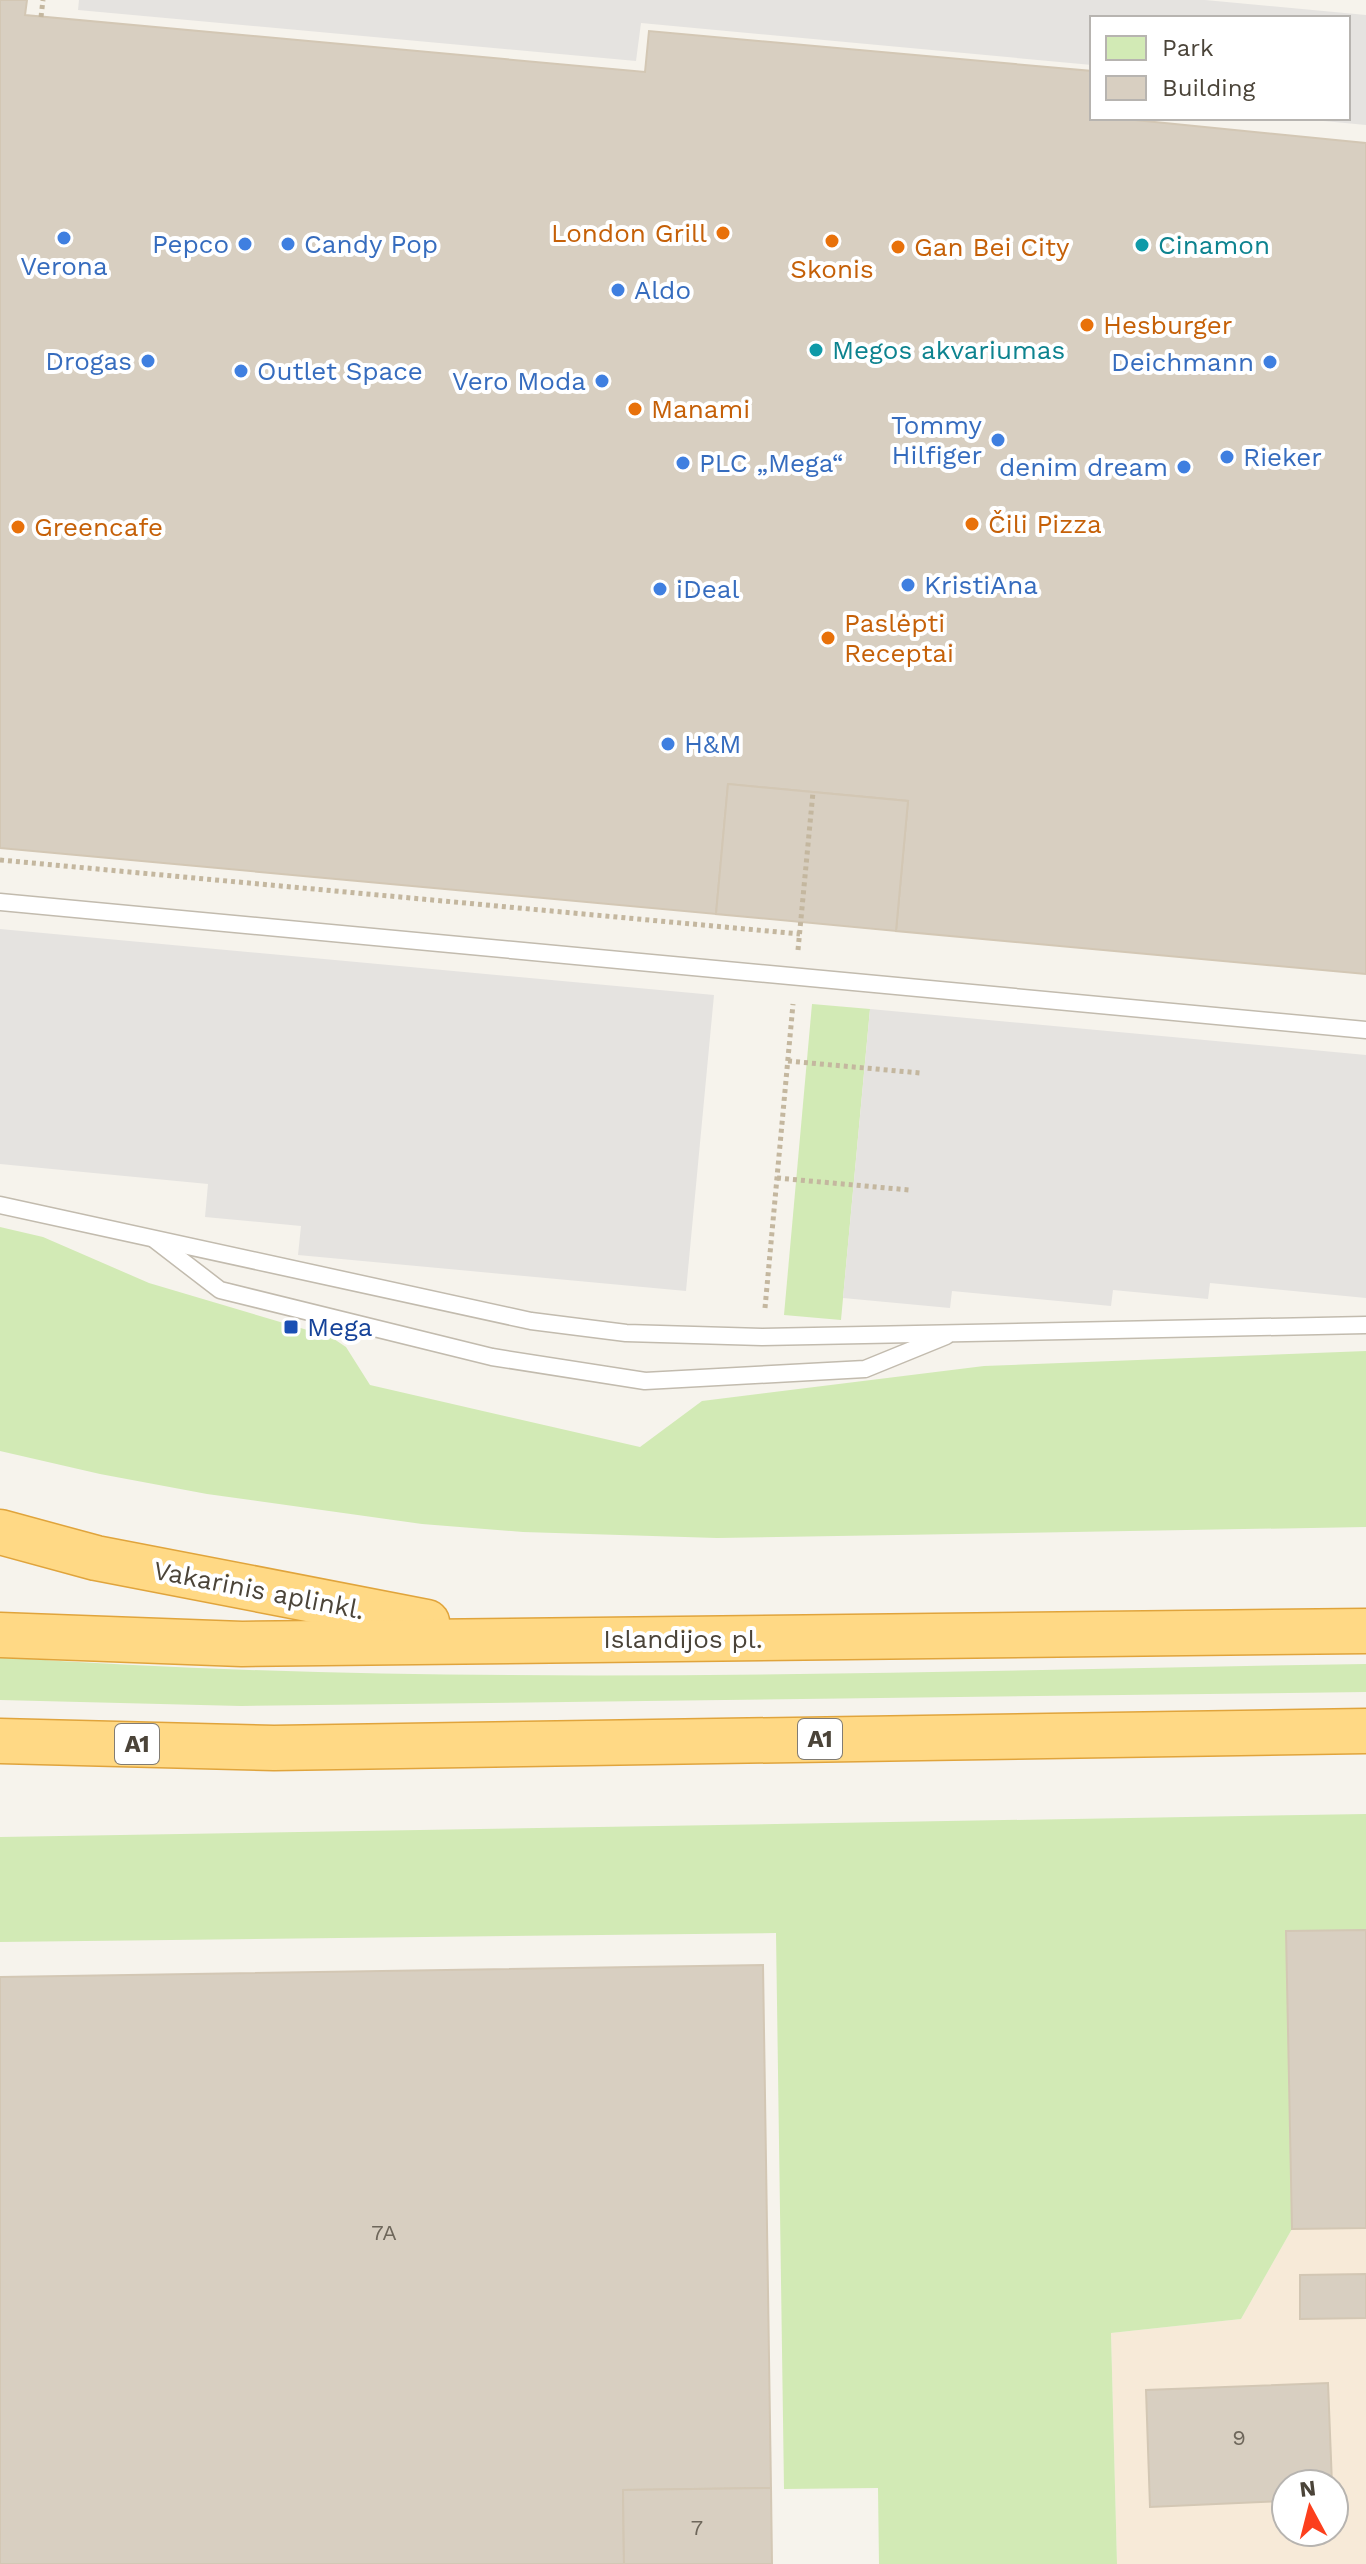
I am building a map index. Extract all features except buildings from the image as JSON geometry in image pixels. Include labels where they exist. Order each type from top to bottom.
[{"type":"highway","name":"Vakarinis aplinkl.","points":[[0,1532],[96,1558],[519,1639]]},
{"type":"highway","name":"Islandijos pl.","points":[[0,1635],[242,1644],[1366,1631]]},
{"type":"highway","name":"A1","points":[[0,1741],[274,1748],[1366,1731]]},
{"type":"highway","points":[[0,1772],[274,1748]]},
{"type":"lane","points":[[0,902],[1366,1030]]},
{"type":"lane","points":[[0,1205],[531,1321],[626,1333],[762,1337],[1366,1325]]},
{"type":"lane","points":[[151,1237],[220,1290],[492,1357],[645,1381],[865,1369],[955,1332]]},
{"type":"path","points":[[41,17],[43,0]]},
{"type":"path","points":[[762,1337],[813,792]]},
{"type":"path","points":[[0,860],[800,934]]},
{"type":"path","points":[[788,1061],[920,1073]]},
{"type":"path","points":[[777,1178],[909,1190]]},
{"type":"shaded area","points":[[79,0],[1205,0],[1366,15],[1366,125],[1313,120],[1350,120],[1350,16],[1090,16],[1090,65],[641,23],[636,61],[78,10]]},
{"type":"shaded area","points":[[0,929],[714,995],[686,1291],[298,1255],[301,1226],[205,1217],[208,1184],[0,1164]]},
{"type":"shaded area","points":[[870,1009],[1366,1055],[1366,1298],[1210,1283],[1208,1299],[1113,1290],[1111,1306],[952,1291],[950,1308],[843,1298]]},
{"type":"shaded area","points":[[1366,1930],[1366,2564],[1117,2564],[1111,2333],[1241,2319],[1292,2229],[1286,1931]]},
{"type":"green space","points":[[812,1004],[870,1009],[841,1320],[784,1315]]},
{"type":"green space","points":[[0,1227],[43,1237],[149,1283],[331,1337],[346,1347],[370,1385],[640,1447],[702,1401],[984,1366],[1366,1351],[1366,1527],[717,1538],[523,1532],[422,1524],[207,1494],[100,1474],[0,1451]]},
{"type":"green space","points":[[0,1657],[170,1667],[512,1675],[854,1673],[1366,1664],[1366,1692],[241,1706],[0,1700]]},
{"type":"green space","points":[[1366,1814],[1366,1930],[1286,1932],[1292,2229],[1241,2319],[1111,2333],[1117,2564],[879,2564],[878,2488],[784,2489],[776,1933],[0,1942],[0,1837]]},
{"type":"place","name":"London Grill","points":[[723,233]]},
{"type":"place","name":"Verona","points":[[64,238]]},
{"type":"place","name":"Skonis","points":[[832,241]]},
{"type":"place","name":"Pepco","points":[[245,244]]},
{"type":"place","name":"Candy Pop","points":[[288,244]]},
{"type":"place","name":"Cinamon","points":[[1142,245]]},
{"type":"place","name":"Gan Bei City","points":[[898,247]]},
{"type":"place","name":"Aldo","points":[[618,290]]},
{"type":"place","name":"Hesburger","points":[[1087,325]]},
{"type":"place","name":"Megos akvariumas","points":[[816,350]]},
{"type":"place","name":"Drogas","points":[[148,361]]},
{"type":"place","name":"Deichmann","points":[[1270,362]]},
{"type":"place","name":"Outlet Space","points":[[241,371]]},
{"type":"place","name":"Vero Moda","points":[[602,381]]},
{"type":"place","name":"Manami","points":[[635,409]]},
{"type":"place","name":"Tommy Hilfiger","points":[[998,440]]},
{"type":"place","name":"Rieker","points":[[1227,457]]},
{"type":"place","name":"PLC „Mega“","points":[[683,463]]},
{"type":"place","name":"denim dream","points":[[1184,467]]},
{"type":"place","name":"Čili Pizza","points":[[972,524]]},
{"type":"place","name":"Greencafe","points":[[18,527]]},
{"type":"place","name":"KristiAna","points":[[908,585]]},
{"type":"place","name":"iDeal","points":[[660,589]]},
{"type":"place","name":"Paslėpti Receptai","points":[[828,638]]},
{"type":"place","name":"H&M","points":[[668,744]]},
{"type":"place","name":"Mega","points":[[291,1327]]}]
